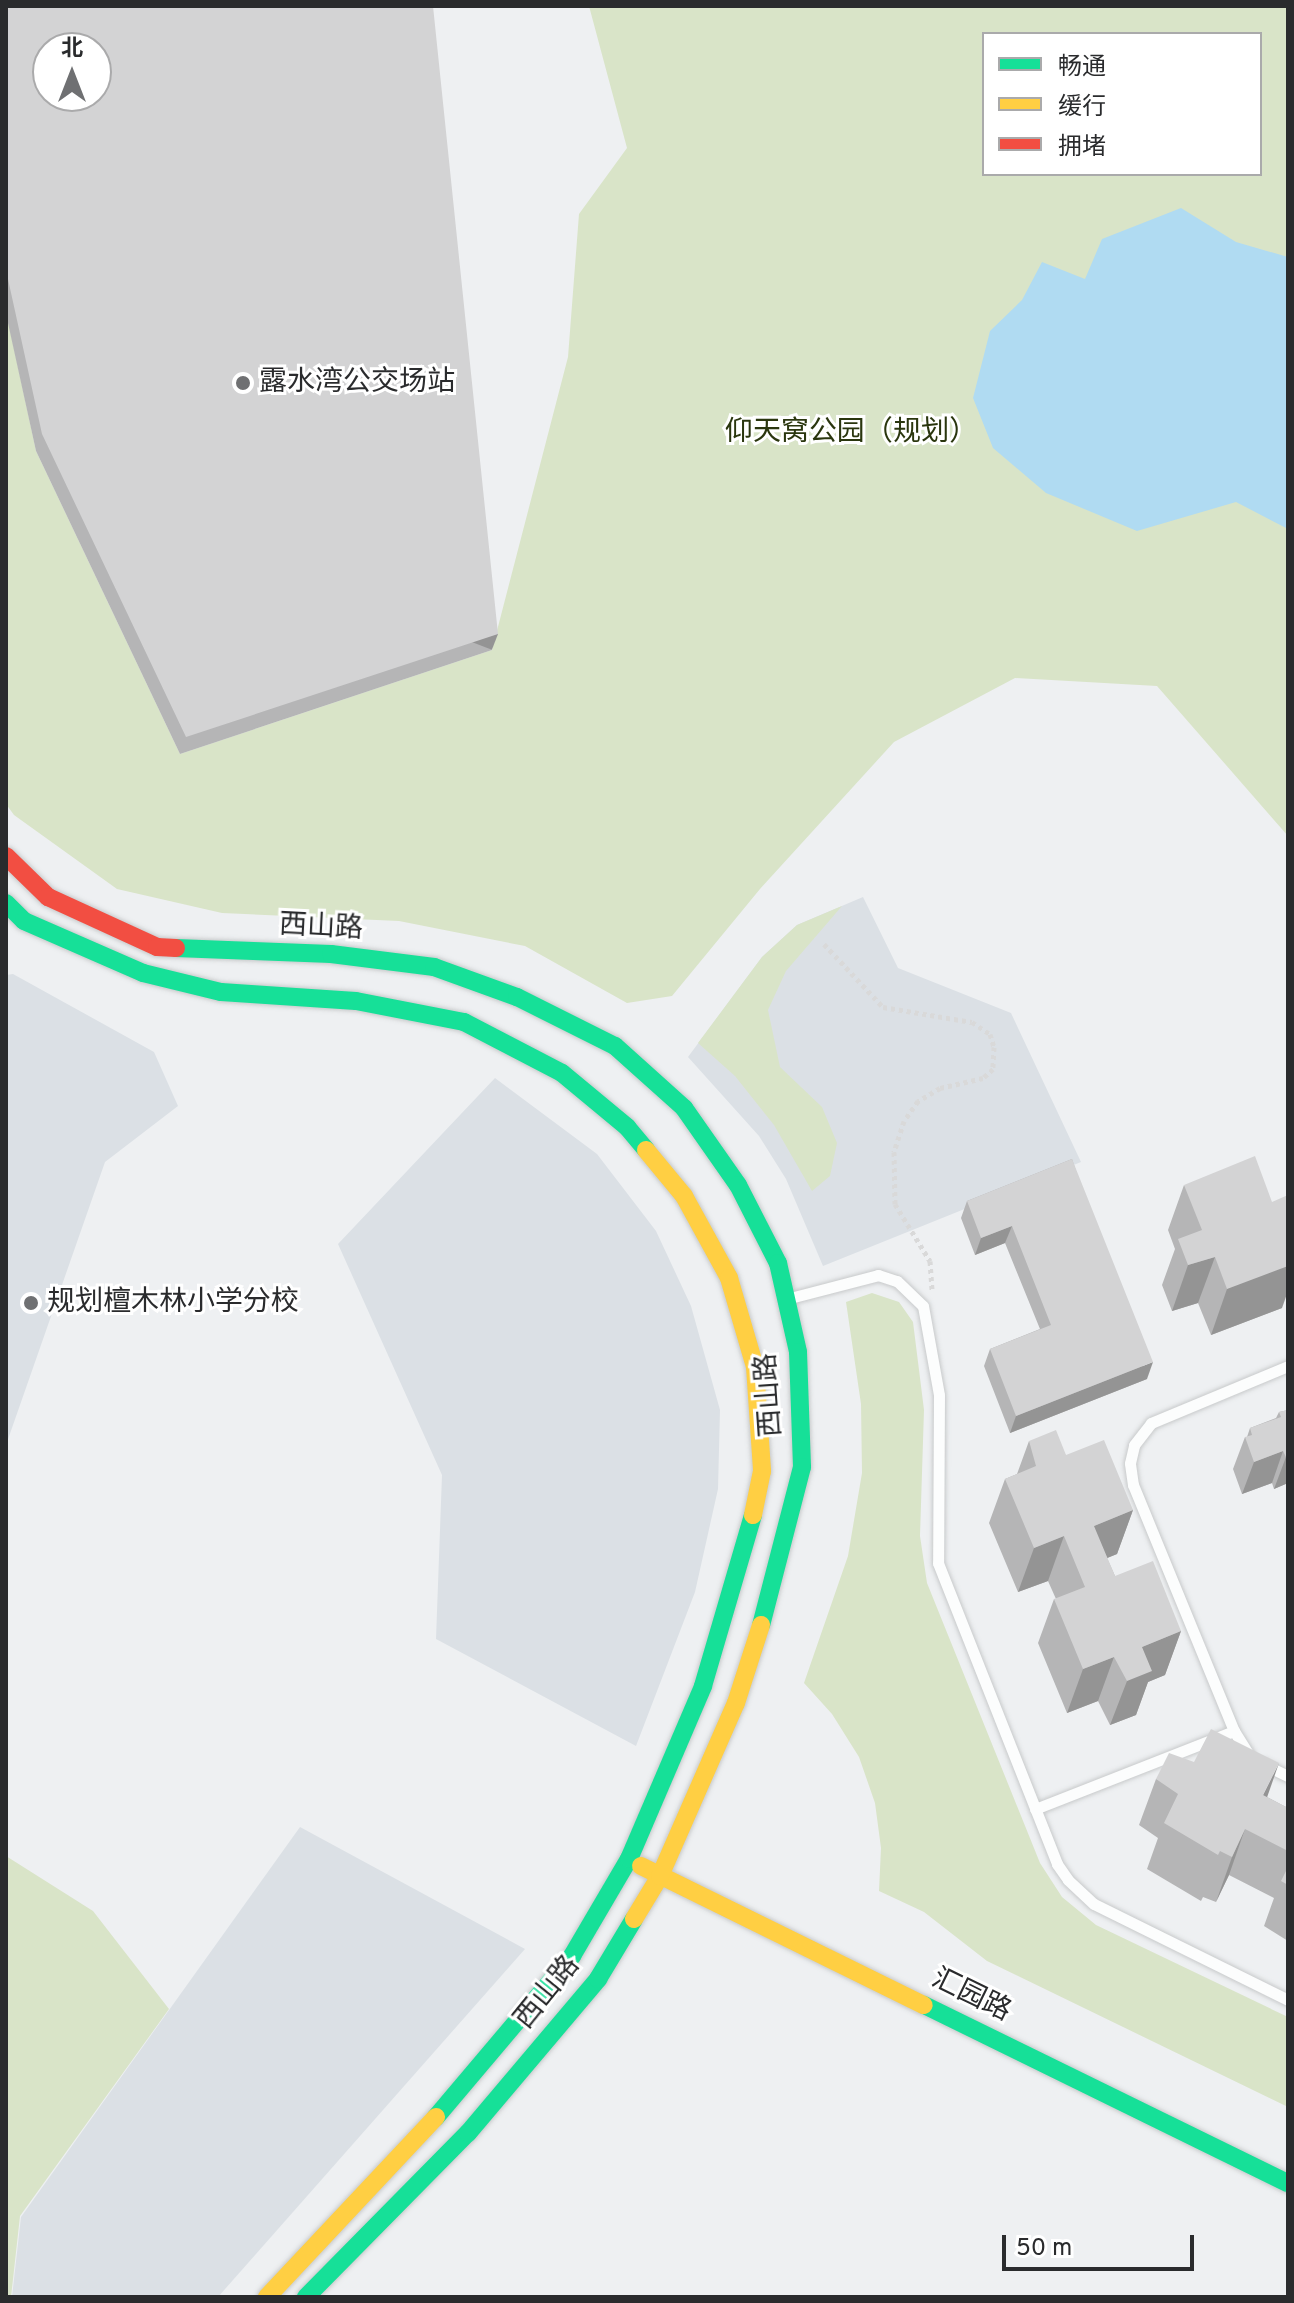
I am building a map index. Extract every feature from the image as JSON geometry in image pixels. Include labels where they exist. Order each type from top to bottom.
[{"type":"main road","name":"西山路","points":[[6,856],[48,897],[157,947],[331,954],[434,967],[517,997],[615,1046],[684,1108],[738,1185],[778,1263],[798,1352],[802,1467],[780,1568],[736,1703],[660,1876],[588,1991],[468,2133],[306,2297]]},
{"type":"main road","name":"西山路","points":[[6,903],[24,921],[143,973],[221,992],[356,1001],[464,1022],[562,1073],[627,1127],[684,1196],[729,1278],[755,1367],[762,1471],[744,1560],[703,1686],[629,1859],[572,1956],[447,2105],[267,2297]]},
{"type":"main road","name":"汇园路","points":[[629,1859],[1288,2183]]},
{"type":"lane","points":[[786,1299],[878,1275],[897,1281],[923,1306],[939,1395],[938,1563],[1057,1864],[1094,1904],[1288,2000]]},
{"type":"lane","points":[[1288,1366],[1151,1423],[1134,1445],[1130,1463],[1133,1485],[1234,1731],[1250,1756],[1288,1776]]},
{"type":"lane","points":[[1035,1809],[1234,1731]]},
{"type":"path","points":[[824,944],[883,1007],[972,1022],[990,1034],[994,1047],[993,1069],[983,1078],[940,1088],[918,1101],[904,1121],[894,1152],[891,1182],[895,1204],[934,1275],[923,1306]]},
{"type":"shaded area","points":[[863,897],[898,968],[1011,1013],[1081,1162],[823,1266],[786,1179],[759,1136],[688,1057],[762,957],[797,925]]},
{"type":"shaded area","name":"规划檀木林小学分校","points":[[13,974],[154,1052],[178,1106],[105,1162],[6,1445],[6,975]]},
{"type":"shaded area","points":[[495,1078],[597,1154],[656,1231],[691,1306],[720,1410],[718,1489],[695,1592],[636,1746],[436,1639],[442,1475],[338,1244]]},
{"type":"shaded area","points":[[300,1827],[525,1949],[218,2297],[12,2297],[21,2217]]},
{"type":"green space","name":"仰天窝公园（规划）","points":[[589,6],[1288,6],[1288,836],[1157,686],[1015,678],[894,742],[760,889],[672,996],[627,1003],[525,946],[399,921],[222,913],[117,889],[14,815],[6,804],[6,311],[36,451],[180,754],[492,650],[568,357],[579,214],[627,148]]},
{"type":"green space","points":[[842,906],[786,971],[768,1010],[780,1067],[822,1107],[837,1143],[830,1176],[812,1191],[774,1125],[735,1076],[698,1043],[762,957],[797,925]]},
{"type":"green space","points":[[872,1293],[899,1302],[913,1322],[924,1410],[920,1536],[927,1583],[1040,1863],[1062,1897],[1096,1925],[1288,2017],[1288,2107],[987,1961],[924,1912],[879,1891],[881,1848],[875,1803],[859,1757],[832,1714],[804,1683],[848,1556],[862,1473],[861,1404],[846,1302]]},
{"type":"green space","points":[[6,1856],[93,1911],[169,2009],[20,2216],[11,2297],[6,2297]]},
{"type":"water","points":[[1181,208],[1236,242],[1288,257],[1288,529],[1236,502],[1137,531],[1046,493],[993,448],[973,398],[990,331],[1022,300],[1042,262],[1085,279],[1102,239]]},
{"type":"building","name":"露水湾公交场站","points":[[6,6],[433,6],[498,634],[186,737],[42,434],[6,270]]},
{"type":"building","points":[[1255,1156],[1272,1202],[1288,1195],[1288,1266],[1227,1289],[1215,1257],[1188,1265],[1178,1239],[1202,1230],[1184,1185]]},
{"type":"building","points":[[1072,1159],[1153,1362],[1016,1416],[990,1349],[1051,1325],[1012,1226],[981,1238],[967,1201]]},
{"type":"building","points":[[1288,1410],[1288,1456],[1283,1451],[1254,1462],[1245,1437],[1252,1435],[1250,1428],[1281,1417],[1279,1412]]},
{"type":"building","points":[[1056,1430],[1066,1455],[1104,1440],[1133,1510],[1094,1526],[1115,1576],[1153,1561],[1181,1631],[1142,1647],[1152,1671],[1127,1681],[1114,1657],[1083,1669],[1054,1599],[1085,1587],[1064,1536],[1034,1548],[1005,1479],[1036,1466],[1029,1441]]},
{"type":"building","points":[[1211,1729],[1279,1763],[1263,1795],[1288,1808],[1288,1851],[1245,1829],[1232,1857],[1220,1851],[1218,1855],[1164,1823],[1178,1794],[1156,1779],[1169,1753],[1194,1762]]},
{"type":"building","points":[[1288,1867],[1288,1885],[1281,1881]]},
{"type":"traffic: fast","points":[[6,903],[24,921],[143,973],[221,992],[356,1001],[464,1022],[562,1073],[627,1127],[646,1150]]},
{"type":"traffic: fast","points":[[176,948],[331,954],[434,967],[517,997],[615,1046],[684,1108],[738,1185],[778,1263],[798,1352],[802,1467],[761,1625]]},
{"type":"traffic: fast","points":[[436,2117],[572,1956],[629,1859],[703,1686],[753,1515]]},
{"type":"traffic: fast","points":[[306,2297],[468,2133],[598,1979],[634,1919]]},
{"type":"traffic: fast","points":[[924,2005],[1288,2183]]},
{"type":"traffic: slow","points":[[646,1150],[684,1196],[729,1278],[755,1367],[762,1471],[753,1515]]},
{"type":"traffic: slow","points":[[634,1919],[660,1876],[736,1703],[761,1625]]},
{"type":"traffic: slow","points":[[641,1866],[924,2005]]},
{"type":"traffic: slow","points":[[267,2297],[436,2117]]},
{"type":"traffic: jam","points":[[6,856],[48,897],[157,947],[176,948]]},
{"type":"place","name":"露水湾公交场站","points":[[243,383]]},
{"type":"place","name":"规划檀木林小学分校","points":[[31,1303]]}]
